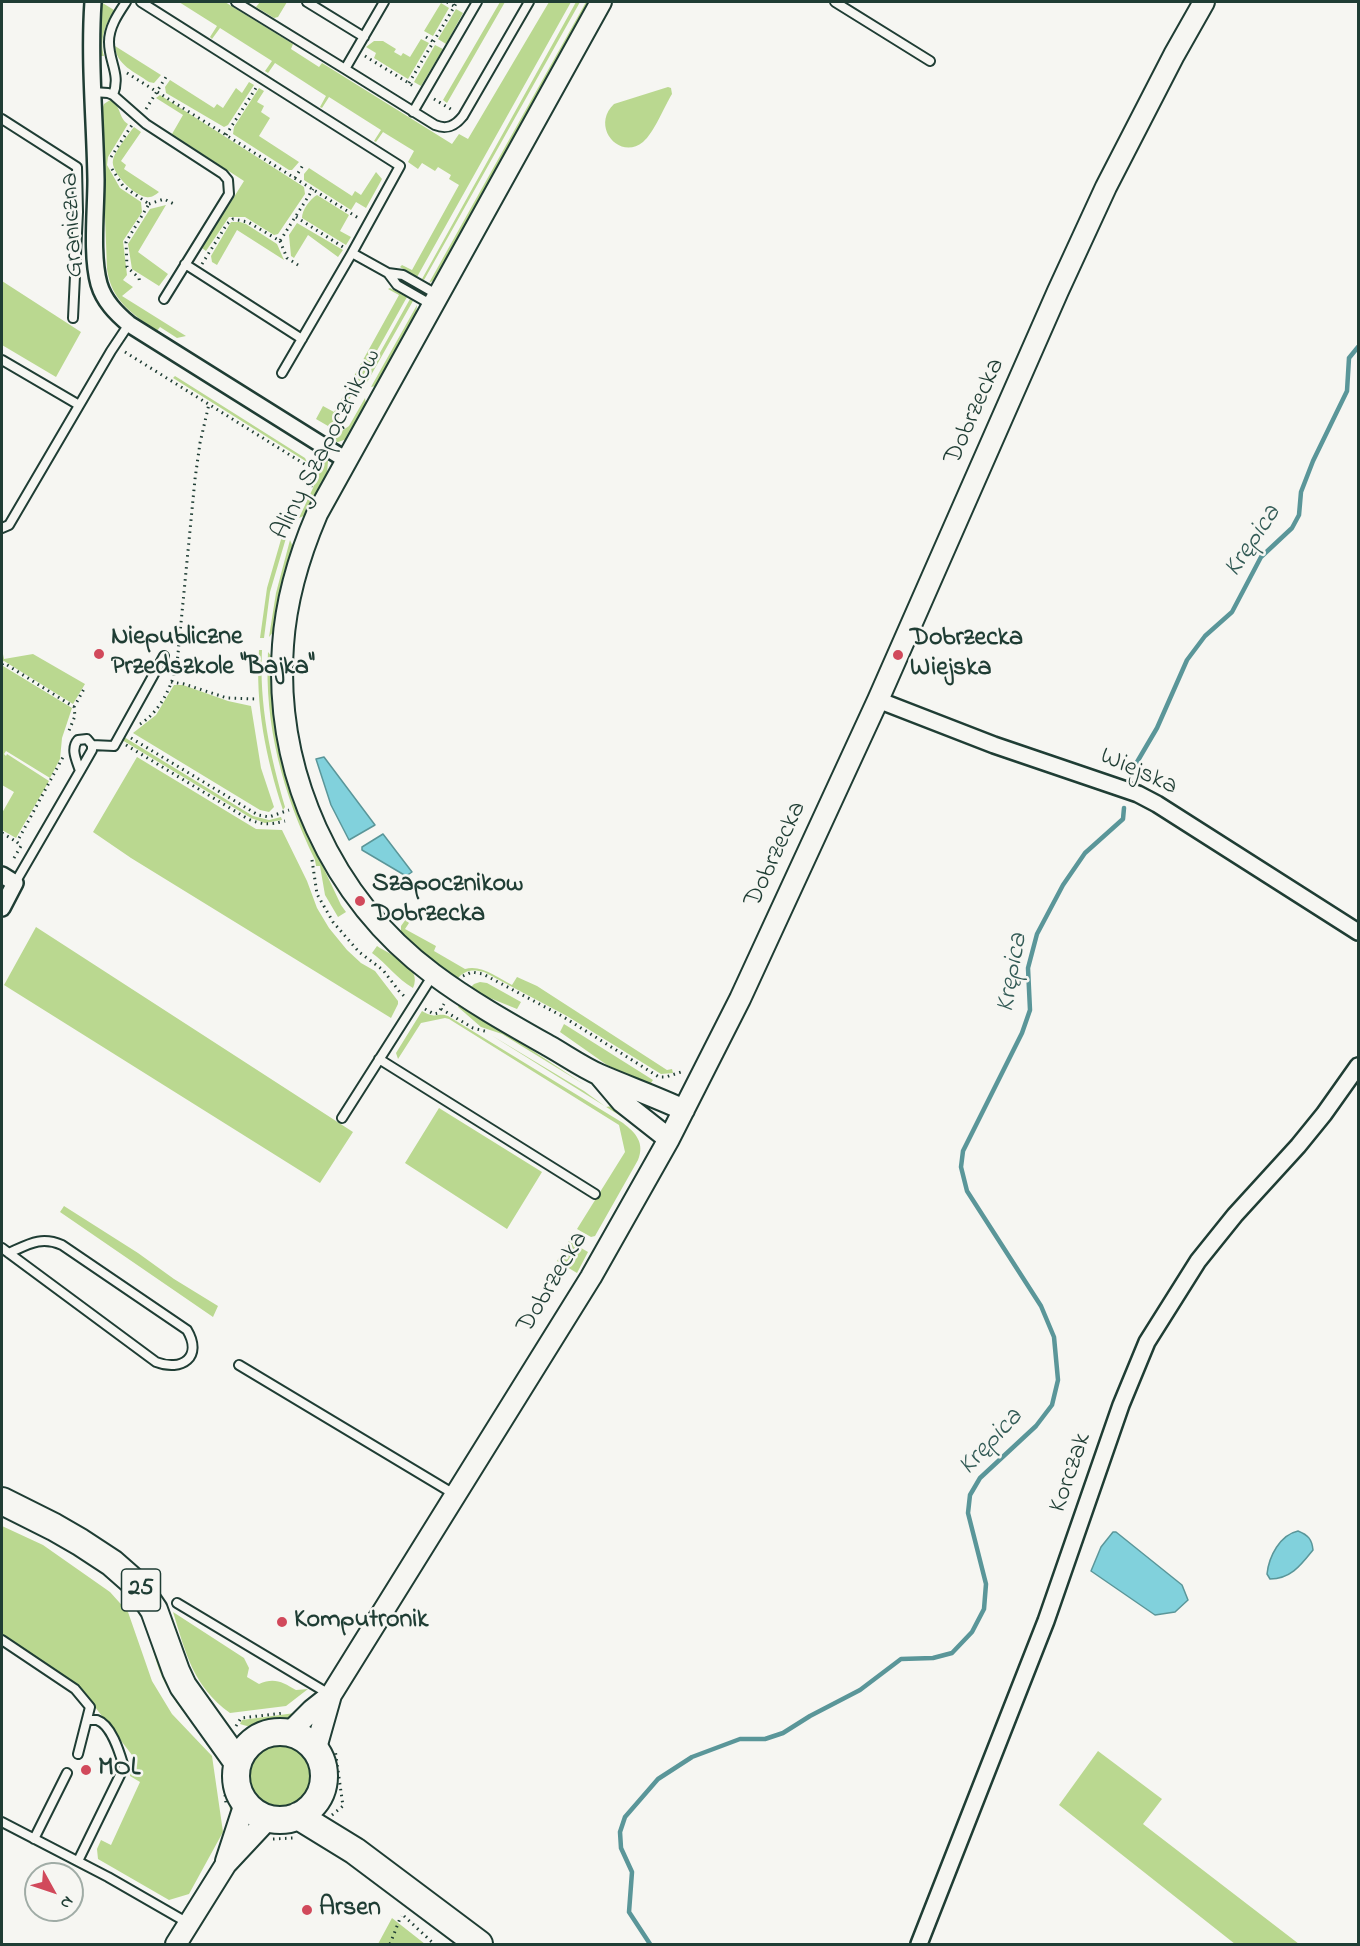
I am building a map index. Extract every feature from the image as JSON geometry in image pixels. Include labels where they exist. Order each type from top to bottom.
[{"type":"main road","name":"25","points":[[2,1501],[80,1542],[112,1563],[137,1585],[154,1610],[183,1686],[202,1712],[238,1743]]},
{"type":"main road","points":[[309,1730],[325,1771],[318,1814],[279,1820],[260,1815],[245,1803],[237,1784],[238,1743],[278,1731],[309,1730]]},
{"type":"main road","points":[[318,1814],[355,1851],[479,1944]]},
{"type":"street","name":"Graniczna","points":[[93,2],[96,266],[103,295],[114,311],[129,324],[346,460]]},
{"type":"street","name":"Aliny Szapocznikow","points":[[602,2],[327,493],[299,560],[289,602],[283,645],[284,707],[293,765],[307,808],[336,867],[381,927],[433,974],[522,1031],[598,1074],[651,1094],[684,1110]]},
{"type":"street","name":"Dobrzecka","points":[[309,1730],[591,1277],[669,1139],[740,999],[878,700],[1106,187],[1163,75],[1204,2]]},
{"type":"street","name":"Wiejska","points":[[878,700],[994,745],[1138,794],[1359,932]]},
{"type":"street","points":[[2,908],[6,877]]},
{"type":"street","name":"Korczak","points":[[919,1944],[1046,1621],[1121,1405],[1147,1342],[1198,1261],[1235,1215],[1298,1146],[1359,1066]]},
{"type":"street","name":"Aliny Szapocznikow","points":[[598,1074],[622,1102],[669,1139]]},
{"type":"street","points":[[226,1864],[245,1803]]},
{"type":"street","points":[[176,1944],[226,1864],[269,1818]]},
{"type":"lane","points":[[113,95],[116,85],[115,68],[109,42],[113,23],[126,2]]},
{"type":"lane","points":[[141,2],[400,165],[282,373]]},
{"type":"lane","points":[[236,2],[441,128],[452,126],[463,116],[529,2]]},
{"type":"lane","points":[[307,2],[364,37]]},
{"type":"lane","points":[[345,69],[384,2]]},
{"type":"lane","points":[[413,112],[477,2]]},
{"type":"lane","points":[[835,2],[930,61]]},
{"type":"lane","points":[[93,92],[113,95],[139,119],[223,174],[228,180],[229,194],[164,299]]},
{"type":"lane","points":[[2,119],[77,167],[78,212],[73,318]]},
{"type":"lane","points":[[352,253],[388,273],[403,275],[435,300]]},
{"type":"lane","points":[[185,264],[302,339]]},
{"type":"lane","points":[[2,528],[9,525],[129,324]]},
{"type":"lane","points":[[2,360],[79,405]]},
{"type":"lane","points":[[92,745],[114,746],[164,656]]},
{"type":"lane","points":[[6,877],[80,771],[92,750],[92,745],[87,739],[78,740],[75,743],[74,748],[80,771]]},
{"type":"lane","points":[[342,1118],[433,974]]},
{"type":"lane","points":[[380,1059],[595,1194]]},
{"type":"lane","points":[[44,1240],[62,1245],[187,1330],[193,1340],[194,1347],[191,1355],[179,1365],[172,1366],[156,1362],[5,1251],[44,1240]]},
{"type":"lane","points":[[239,1365],[455,1495]]},
{"type":"lane","points":[[177,1604],[331,1695]]},
{"type":"lane","points":[[2,1640],[75,1689],[90,1707],[78,1754]]},
{"type":"lane","points":[[2,1822],[78,1862],[124,1767],[115,1739],[101,1723],[96,1720],[87,1720]]},
{"type":"lane","points":[[34,1839],[67,1773]]},
{"type":"lane","points":[[84,1865],[189,1923]]},
{"type":"path","points":[[447,2],[454,6]]},
{"type":"path","points":[[409,83],[457,2]]},
{"type":"path","points":[[426,37],[434,42]]},
{"type":"path","points":[[356,50],[463,116]]},
{"type":"path","points":[[115,68],[134,76],[368,224]]},
{"type":"path","points":[[149,204],[123,186],[110,163],[111,156],[131,126],[139,119],[166,77]]},
{"type":"path","points":[[226,135],[262,78]]},
{"type":"path","points":[[295,178],[303,165]]},
{"type":"path","points":[[280,241],[313,189]]},
{"type":"path","points":[[140,284],[139,278],[127,267],[128,238],[149,204],[164,199],[176,205]]},
{"type":"path","points":[[296,217],[352,253]]},
{"type":"path","points":[[197,272],[227,224],[233,219],[248,222],[280,241],[287,258],[298,265]]},
{"type":"path","points":[[114,346],[314,470]]},
{"type":"path","points":[[119,736],[153,714],[171,682],[177,664],[200,443],[209,404]]},
{"type":"path","points":[[309,491],[314,470],[325,447],[333,435],[349,422]]},
{"type":"path","points":[[2,664],[4,663],[74,707]]},
{"type":"path","points":[[171,682],[227,698],[257,699]]},
{"type":"path","points":[[65,740],[75,716],[74,707],[85,687]]},
{"type":"path","points":[[119,736],[258,816],[269,818],[289,810]]},
{"type":"path","points":[[119,736],[248,819],[272,825],[285,821]]},
{"type":"path","points":[[17,842],[61,763],[64,748]]},
{"type":"path","points":[[286,801],[293,818]]},
{"type":"path","points":[[2,833],[21,846],[7,870],[6,877]]},
{"type":"path","points":[[312,859],[317,894],[333,922],[359,952],[383,970],[399,991],[431,1013],[438,1013],[464,974],[472,972],[483,974],[562,1016],[659,1077],[685,1071],[710,1057]]},
{"type":"path","points":[[238,1743],[241,1718],[293,1712],[296,1708],[309,1730],[332,1729],[343,1806],[318,1814]]},
{"type":"path","points":[[390,1944],[401,1916]]},
{"type":"green space","points":[[101,2],[114,10],[104,32],[102,44],[104,56],[99,56]]},
{"type":"green space","points":[[179,2],[225,2],[293,44],[291,49],[319,67],[322,63],[452,144],[459,134],[468,139],[549,2],[571,2],[417,277],[400,267],[402,265],[412,270],[459,185],[449,179],[451,175],[438,167],[435,171],[422,163],[418,169],[408,162],[414,151],[383,132],[376,142],[374,141],[381,130],[329,97],[322,108],[320,107],[326,96],[275,63],[268,73],[265,71],[272,61],[220,28],[212,39],[210,37],[217,26]]},
{"type":"green space","points":[[260,2],[287,2],[278,17],[274,18],[256,7]]},
{"type":"green space","points":[[500,2],[505,2],[447,103],[443,100]]},
{"type":"green space","points":[[576,2],[580,2],[424,280],[422,279]]},
{"type":"green space","points":[[586,2],[591,2],[436,279],[429,283]]},
{"type":"green space","points":[[441,3],[449,8],[433,36],[424,31]]},
{"type":"green space","points":[[456,9],[463,13],[446,44],[438,39]]},
{"type":"green space","points":[[421,39],[429,43],[408,79],[374,58],[376,53],[366,47],[374,41],[383,41],[396,49],[394,52],[410,57]]},
{"type":"green space","points":[[435,45],[443,49],[421,86],[414,82]]},
{"type":"green space","points":[[115,46],[161,75],[154,83],[149,82],[123,63],[116,53]]},
{"type":"green space","points":[[170,80],[214,108],[217,104],[223,108],[236,88],[242,93],[249,82],[254,85],[228,125],[224,127],[166,93],[165,87]]},
{"type":"green space","points":[[259,88],[264,91],[257,102],[264,106],[261,112],[270,118],[259,136],[299,162],[292,170],[233,134],[234,127]]},
{"type":"green space","points":[[671,88],[672,94],[655,126],[643,142],[634,147],[625,147],[611,139],[605,122],[607,113],[614,104]]},
{"type":"green space","points":[[160,95],[304,187],[305,194],[278,234],[274,235],[245,217],[229,217],[206,251],[202,248],[244,181],[172,134],[183,115],[156,98]]},
{"type":"green space","points":[[110,100],[128,124],[108,157],[107,165],[120,188],[141,202],[142,212],[123,241],[127,275],[123,280],[133,287],[122,296],[186,336],[177,338],[160,327],[157,331],[139,318],[118,298],[109,280],[101,113],[104,104]]},
{"type":"green space","points":[[134,127],[141,132],[121,161],[126,165],[124,169],[159,192],[150,197],[141,196],[130,188],[119,177],[113,165],[116,152]]},
{"type":"green space","points":[[309,168],[352,196],[355,191],[361,195],[376,172],[382,179],[366,208],[356,202],[351,210],[304,180],[304,174]]},
{"type":"green space","points":[[317,195],[349,215],[340,231],[351,237],[346,245],[302,218],[307,205]]},
{"type":"green space","points":[[166,205],[138,252],[168,274],[159,286],[132,269],[128,244],[150,209]]},
{"type":"green space","points":[[231,222],[246,224],[277,244],[284,260],[237,230],[217,265],[212,262],[211,256]]},
{"type":"green space","points":[[297,223],[343,250],[338,257],[308,235],[294,258],[291,256],[289,235]]},
{"type":"green space","points":[[2,281],[81,332],[56,377],[2,345]]},
{"type":"green space","points":[[388,289],[407,297],[360,381],[353,378],[399,295]]},
{"type":"green space","points":[[410,299],[413,301],[366,384],[363,383]]},
{"type":"green space","points":[[417,305],[416,315],[377,386],[371,387]]},
{"type":"green space","points":[[175,376],[305,458],[307,462],[173,378]]},
{"type":"green space","points":[[348,388],[354,391],[335,424],[328,426],[316,419],[323,406],[334,412]]},
{"type":"green space","points":[[365,398],[366,404],[347,439],[338,442],[331,441],[349,426]]},
{"type":"green space","points":[[323,455],[328,461],[327,474],[306,515],[299,518],[313,488]]},
{"type":"green space","points":[[282,536],[286,538],[270,592],[264,638],[260,638],[267,588]]},
{"type":"green space","points":[[290,540],[293,547],[282,583],[274,631],[269,637],[276,593]]},
{"type":"green space","points":[[2,649],[4,659],[33,654],[85,684],[73,704],[4,661],[2,662]]},
{"type":"green space","points":[[259,650],[262,650],[264,710],[285,807],[283,810],[272,771],[260,711]]},
{"type":"green space","points":[[268,652],[272,657],[273,706],[278,742],[291,794],[300,818],[346,912],[338,917],[325,895],[320,866],[316,866],[294,810],[278,759],[269,706]]},
{"type":"green space","points":[[3,666],[72,708],[62,738],[60,759],[50,778],[6,751],[4,754],[49,781],[16,838],[2,830],[2,813],[14,792],[2,785]]},
{"type":"green space","points":[[174,685],[183,685],[228,701],[251,706],[261,768],[274,807],[269,812],[260,810],[133,733],[156,715]]},
{"type":"green space","points":[[124,737],[253,816],[269,820],[281,817],[282,820],[265,823],[251,818],[122,740]]},
{"type":"green space","points":[[137,757],[256,829],[282,830],[307,881],[317,908],[329,928],[347,950],[361,963],[375,971],[398,1001],[391,1018],[131,858],[93,832]]},
{"type":"green space","points":[[406,919],[409,923],[405,929],[436,946],[434,951],[465,969],[483,970],[512,985],[517,977],[537,986],[667,1070],[672,1069],[673,1073],[661,1074],[567,1016],[484,972],[469,971],[457,979],[406,939],[401,932],[401,926]]},
{"type":"green space","points":[[36,927],[353,1132],[320,1183],[4,985]]},
{"type":"green space","points":[[377,946],[410,968],[414,974],[413,988],[372,953]]},
{"type":"green space","points":[[480,982],[487,983],[521,1002],[517,1009],[470,988]]},
{"type":"green space","points":[[460,1003],[585,1085],[502,1034],[481,1027],[458,1007]]},
{"type":"green space","points":[[422,1011],[431,1015],[448,1016],[623,1123],[632,1131],[640,1143],[638,1160],[595,1236],[591,1237],[577,1229],[625,1152],[619,1125],[449,1019],[421,1023],[398,1059],[396,1053]]},
{"type":"green space","points":[[564,1024],[653,1080],[649,1086],[607,1065],[560,1032]]},
{"type":"green space","points":[[491,1035],[584,1091],[605,1106]]},
{"type":"green space","points":[[612,1106],[627,1120],[606,1107]]},
{"type":"green space","points":[[439,1108],[542,1172],[507,1229],[405,1163]]},
{"type":"green space","points":[[64,1206],[218,1306],[213,1317],[60,1212]]},
{"type":"green space","points":[[569,1241],[588,1252],[577,1273],[557,1261]]},
{"type":"green space","points":[[2,1511],[31,1525],[103,1570],[133,1597],[209,1740],[171,1695],[159,1669],[143,1620],[128,1597],[97,1569],[57,1544],[2,1515]]},
{"type":"green space","points":[[2,1526],[43,1545],[110,1592],[128,1612],[152,1681],[172,1714],[212,1756],[223,1832],[189,1894],[169,1900],[98,1859],[97,1849],[101,1840],[111,1845],[140,1782],[130,1776],[132,1755],[78,1685],[2,1634]]},
{"type":"green space","points":[[173,1612],[244,1658],[249,1668],[247,1677],[259,1684],[274,1681],[296,1690],[308,1689],[286,1706],[230,1713],[207,1692],[192,1668]]},
{"type":"green space","points":[[298,1714],[289,1722],[281,1725],[257,1727],[240,1724],[242,1720]]},
{"type":"green space","points":[[287,1743],[305,1752],[312,1763],[314,1776],[312,1789],[305,1800],[294,1807],[275,1809],[257,1800],[250,1789],[248,1770],[257,1752],[268,1745]]},
{"type":"green space","points":[[1098,1751],[1162,1799],[1143,1824],[1299,1944],[1235,1944],[1059,1805]]},
{"type":"green space","points":[[222,1754],[230,1767],[236,1804],[231,1817]]},
{"type":"green space","points":[[392,1918],[425,1944],[378,1944]]},
{"type":"water","points":[[324,757],[375,825],[349,840],[331,805],[316,759]]},
{"type":"water","points":[[383,834],[412,872],[406,876],[362,850],[362,847]]},
{"type":"water","points":[[1298,1531],[1309,1538],[1313,1550],[1290,1574],[1270,1579],[1267,1574],[1268,1567],[1276,1547],[1286,1537]]},
{"type":"water","points":[[1113,1532],[1116,1532],[1182,1585],[1188,1600],[1175,1612],[1155,1615],[1091,1571],[1101,1547]]},
{"type":"waterway","name":"Krępica","points":[[1130,774],[1157,728],[1187,660],[1205,636],[1232,612],[1261,557],[1292,528],[1299,515],[1301,492],[1313,461],[1347,391],[1349,358],[1358,347]]},
{"type":"waterway","name":"Krępica","points":[[650,1944],[629,1912],[632,1872],[621,1848],[620,1832],[625,1817],[658,1779],[692,1757],[740,1739],[765,1739],[783,1733],[860,1690],[901,1659],[933,1658],[952,1653],[972,1632],[984,1609],[986,1584],[968,1513],[970,1495],[980,1478],[1036,1426],[1052,1405],[1058,1380],[1054,1337],[1041,1306],[967,1191],[961,1167],[963,1151],[1022,1033],[1030,1010],[1028,968],[1037,934],[1063,885],[1085,853],[1123,819],[1124,808]]},
{"type":"place","name":"Niepubliczne Przedszkole \"Bajka\"","points":[[99,654]]},
{"type":"place","name":"Dobrzecka Wiejska","points":[[898,655]]},
{"type":"place","name":"Szapocznikow Dobrzecka","points":[[360,901]]},
{"type":"place","name":"Komputronik","points":[[282,1622]]},
{"type":"place","name":"MOL","points":[[86,1770]]},
{"type":"place","name":"Arsen","points":[[307,1910]]}]
